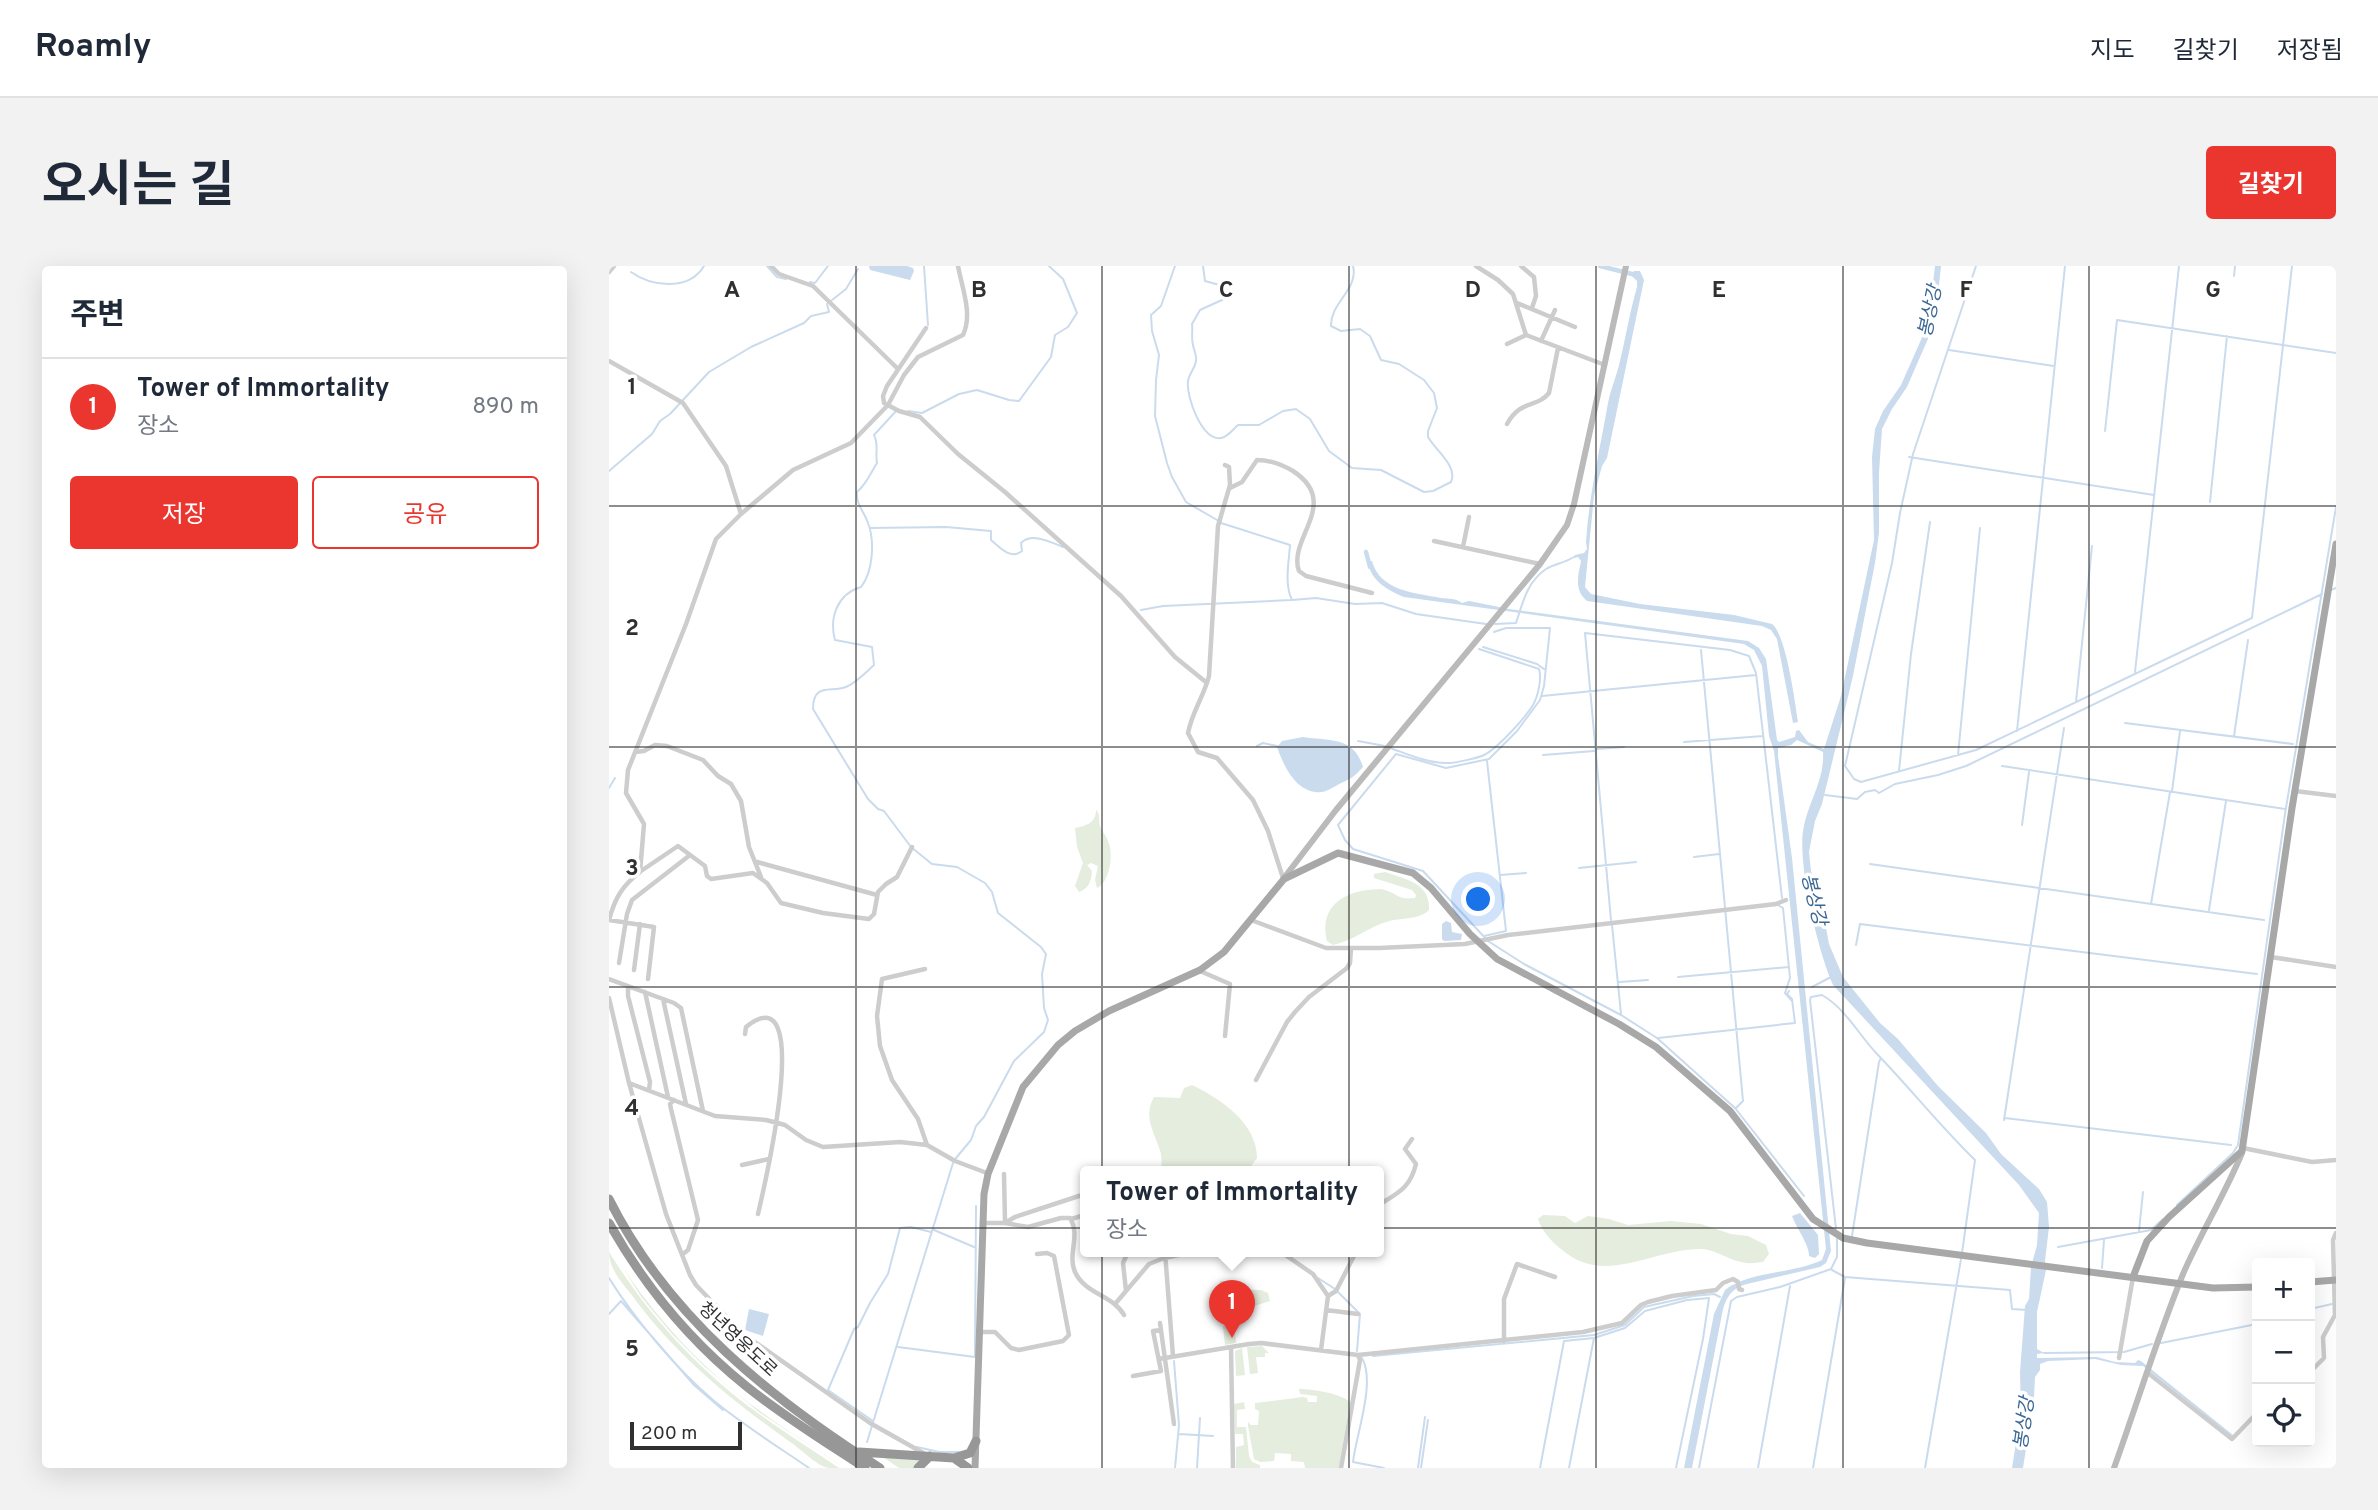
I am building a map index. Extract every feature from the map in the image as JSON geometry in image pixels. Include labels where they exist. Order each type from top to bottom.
[{"type":"highway","name":"청년영웅도로","points":[[609,1199],[652,1269],[706,1335],[751,1376],[880,1468]]},
{"type":"highway","name":"청년영웅도로","points":[[609,1223],[642,1276],[698,1343],[767,1403],[865,1468]]},
{"type":"highway","points":[[851,1449],[871,1454],[954,1458],[969,1453],[976,1441]]},
{"type":"highway","points":[[918,1468],[930,1457]]},
{"type":"highway","points":[[954,1458],[968,1468]]},
{"type":"main road","points":[[975,1468],[983,1194],[988,1174],[1023,1087],[1058,1045],[1075,1031],[1103,1014],[1200,970],[1224,952],[1388,746],[1540,564],[1567,526],[1574,505],[1626,266]]},
{"type":"main road","points":[[2114,1468],[2182,1278],[2199,1237],[2232,1178],[2243,1150],[2295,791],[2336,544]]},
{"type":"main road","points":[[1284,878],[1338,853],[1413,873],[1482,939],[1497,959],[1619,1024],[1667,1055],[1730,1111],[1813,1219],[1843,1238],[2213,1288],[2252,1287]]},
{"type":"main road","points":[[2137,1278],[2147,1241],[2169,1217],[2243,1150]]},
{"type":"main road","points":[[2315,1282],[2335,1280]]},
{"type":"street","points":[[609,272],[614,266]]},
{"type":"street","points":[[771,266],[783,276],[813,286],[898,369]]},
{"type":"street","points":[[640,872],[644,824],[631,804],[626,784],[628,770],[711,549],[723,530],[793,470],[851,443],[888,405],[904,375],[918,357],[963,335],[966,328],[966,305],[958,266]]},
{"type":"street","points":[[1476,266],[1507,288],[1517,303],[1526,335]]},
{"type":"street","points":[[1521,266],[1534,277],[1537,296],[1532,308]]},
{"type":"street","points":[[1517,303],[1575,327]]},
{"type":"street","points":[[1541,341],[1555,310]]},
{"type":"street","points":[[926,328],[898,369],[883,400],[900,412],[920,417],[958,454],[1005,492],[1121,596],[1175,657],[1207,683]]},
{"type":"street","points":[[1507,344],[1526,335],[1605,365]]},
{"type":"street","points":[[1507,424],[1518,409],[1546,397],[1551,389],[1558,348]]},
{"type":"street","points":[[609,361],[683,403],[726,466],[741,514]]},
{"type":"street","points":[[1229,488],[1242,482],[1257,460],[1285,466],[1299,475],[1310,486],[1314,506],[1297,558],[1299,571],[1306,576],[1372,593]]},
{"type":"street","points":[[1225,465],[1230,472],[1229,488],[1218,526],[1207,683],[1191,721],[1189,737],[1198,752],[1217,758],[1253,800],[1268,831],[1284,878]]},
{"type":"street","points":[[1463,547],[1469,517]]},
{"type":"street","points":[[1434,541],[1540,564]]},
{"type":"street","points":[[635,752],[659,744],[707,762],[718,776],[735,789],[741,801],[747,839],[761,878],[781,903],[855,919],[873,918],[877,895],[882,887],[897,877],[912,848]]},
{"type":"street","points":[[2295,791],[2336,796]]},
{"type":"street","points":[[648,979],[655,930],[651,926],[609,920],[617,895],[623,886],[675,846],[705,866],[707,876],[711,878],[747,873],[761,878]]},
{"type":"street","points":[[619,963],[625,922],[636,895],[691,855]]},
{"type":"street","points":[[756,862],[877,895]]},
{"type":"street","points":[[1251,920],[1317,945],[1351,948],[1465,944],[1482,939],[1776,904],[1786,900]]},
{"type":"street","points":[[634,970],[640,924]]},
{"type":"street","points":[[1256,1080],[1287,1022],[1309,997],[1347,968],[1351,948]]},
{"type":"street","points":[[2271,957],[2336,967]]},
{"type":"street","points":[[925,969],[882,979],[877,1016],[880,1046],[892,1080],[918,1119],[927,1145]]},
{"type":"street","points":[[1200,970],[1230,984],[1225,1036]]},
{"type":"street","points":[[609,979],[681,1008],[703,1111]]},
{"type":"street","points":[[628,986],[650,1082],[649,1090]]},
{"type":"street","points":[[645,992],[698,1220],[688,1250],[683,1254]]},
{"type":"street","points":[[609,998],[629,1083],[666,1214],[696,1285],[742,1333],[872,1424],[930,1457]]},
{"type":"street","points":[[663,999],[686,1104]]},
{"type":"street","points":[[745,1034],[745,1027],[764,1017],[774,1024],[780,1036],[783,1062],[776,1122],[758,1214]]},
{"type":"street","points":[[629,1083],[725,1118],[776,1122],[823,1147],[900,1142],[927,1145],[955,1161],[988,1174]]},
{"type":"street","points":[[1384,1202],[1410,1181],[1416,1164],[1405,1149],[1412,1139]]},
{"type":"street","points":[[2243,1150],[2312,1162],[2336,1160]]},
{"type":"street","points":[[742,1165],[769,1159]]},
{"type":"street","points":[[1004,1174],[1005,1223]]},
{"type":"street","points":[[1005,1223],[1015,1217],[1080,1196]]},
{"type":"street","points":[[982,1223],[1028,1227],[1061,1218],[1080,1216]]},
{"type":"street","points":[[1071,1219],[1075,1234],[1072,1259],[1076,1273],[1088,1289],[1115,1304],[1124,1315]]},
{"type":"street","points":[[2315,1367],[2324,1358],[2323,1337],[2335,1315],[2333,1240],[2336,1233]]},
{"type":"street","points":[[980,1332],[995,1332],[1011,1348],[1019,1350],[1063,1341],[1069,1335],[1054,1256],[1047,1253],[1037,1254]]},
{"type":"street","points":[[1126,1257],[1123,1263],[1126,1291]]},
{"type":"street","points":[[1115,1304],[1143,1269],[1162,1257]]},
{"type":"street","points":[[1165,1257],[1173,1356]]},
{"type":"street","points":[[1289,1257],[1313,1274],[1328,1296],[1321,1350]]},
{"type":"street","points":[[1328,1296],[1336,1291],[1353,1257]]},
{"type":"street","points":[[1504,1341],[1504,1299],[1517,1264],[1555,1277]]},
{"type":"street","points":[[2119,1358],[2137,1278]]},
{"type":"street","points":[[1163,1359],[1261,1343],[1358,1355],[1583,1332],[1613,1327],[1627,1320],[1641,1305],[1648,1302],[1716,1290],[1733,1279],[1741,1289]]},
{"type":"street","points":[[1326,1310],[1358,1314]]},
{"type":"street","points":[[1160,1323],[1161,1330],[1153,1331],[1163,1359],[1174,1424]]},
{"type":"street","points":[[1231,1347],[1233,1468]]},
{"type":"street","points":[[1341,1468],[1360,1360],[1358,1355]]},
{"type":"street","points":[[1133,1376],[1161,1371],[1163,1359]]},
{"type":"street","points":[[2149,1370],[2232,1439],[2252,1418]]},
{"type":"green space","points":[[1096,810],[1110,847],[1110,867],[1105,880],[1097,888],[1095,880],[1098,866],[1091,863],[1087,865],[1092,871],[1090,881],[1085,889],[1079,892],[1075,886],[1083,863],[1077,847],[1075,828],[1092,821]]},
{"type":"green space","points":[[1385,872],[1421,888],[1429,901],[1429,910],[1420,916],[1391,920],[1340,943],[1333,945],[1327,941],[1325,930],[1329,912],[1341,899],[1349,895],[1381,889],[1402,898],[1415,898],[1412,890],[1374,878],[1374,874]]},
{"type":"green space","points":[[1192,1085],[1214,1097],[1244,1123],[1255,1145],[1257,1158],[1251,1166],[1162,1166],[1161,1154],[1151,1126],[1151,1105],[1154,1097],[1180,1098],[1184,1088]]},
{"type":"green space","points":[[1543,1215],[1565,1216],[1575,1223],[1588,1216],[1628,1225],[1671,1221],[1701,1224],[1731,1234],[1748,1236],[1766,1245],[1769,1254],[1763,1262],[1749,1263],[1700,1249],[1611,1266],[1594,1265],[1577,1260],[1554,1243],[1544,1232],[1538,1219]]},
{"type":"green space","points":[[609,1252],[640,1298],[695,1360],[759,1414],[839,1468],[824,1467],[815,1461],[706,1376],[648,1316],[613,1269]]},
{"type":"green space","points":[[627,1274],[676,1336],[716,1376],[770,1418],[845,1468],[760,1413],[705,1367],[672,1334],[642,1298]]},
{"type":"green space","points":[[1220,1281],[1224,1281],[1226,1290],[1261,1290],[1268,1293],[1270,1301],[1251,1307],[1252,1303],[1245,1304],[1247,1308],[1237,1310],[1242,1305],[1240,1294],[1221,1296]]},
{"type":"green space","points":[[1234,1324],[1236,1343],[1225,1345],[1223,1326]]},
{"type":"green space","points":[[1262,1346],[1269,1353],[1265,1353],[1265,1357],[1256,1357],[1258,1373],[1250,1374],[1247,1347]]},
{"type":"green space","points":[[1242,1348],[1245,1375],[1236,1376],[1235,1351]]},
{"type":"green space","points":[[1299,1389],[1333,1394],[1350,1402],[1339,1468],[1305,1468],[1304,1462],[1291,1461],[1291,1454],[1275,1453],[1274,1461],[1260,1462],[1254,1459],[1248,1422],[1258,1425],[1259,1411],[1255,1409],[1255,1403],[1303,1397],[1307,1398],[1308,1402],[1317,1402],[1317,1396],[1300,1394]]},
{"type":"green space","points":[[1244,1402],[1245,1409],[1237,1410],[1237,1427],[1246,1427],[1249,1456],[1260,1468],[1236,1468],[1236,1447],[1244,1445],[1243,1434],[1235,1434],[1234,1404]]},
{"type":"green space","points":[[883,1457],[923,1459],[916,1468],[899,1468]]},
{"type":"water","points":[[869,266],[907,266],[914,271],[910,280],[870,270]]},
{"type":"water","name":"봉상강","points":[[1935,266],[1941,266],[1931,332],[1907,387],[1882,429],[1879,533],[1875,563],[1853,676],[1809,852],[1829,944],[1843,977],[1880,1023],[1986,1133],[2001,1154],[2039,1189],[2047,1202],[2049,1227],[2046,1270],[2037,1312],[2037,1349],[2044,1353],[2037,1354],[2037,1358],[2097,1357],[2115,1362],[2141,1361],[2233,1435],[2232,1437],[2143,1366],[2121,1365],[2095,1359],[2048,1361],[2040,1364],[2040,1370],[2035,1377],[2023,1468],[2012,1468],[2021,1411],[2020,1372],[2025,1306],[2029,1299],[2039,1213],[2019,1185],[1833,985],[1821,952],[1811,909],[1802,846],[1805,821],[1819,782],[1823,752],[1797,740],[1791,745],[1778,748],[1778,756],[1792,858],[1831,1251],[1826,1263],[1820,1267],[1747,1284],[1738,1287],[1729,1296],[1723,1309],[1692,1468],[1684,1468],[1714,1314],[1725,1290],[1747,1279],[1811,1265],[1822,1260],[1826,1249],[1774,751],[1769,736],[1762,666],[1754,650],[1744,644],[1404,597],[1381,584],[1368,562],[1372,561],[1376,571],[1390,585],[1420,594],[1455,599],[1462,603],[1469,601],[1509,609],[1748,641],[1759,648],[1766,659],[1777,740],[1779,742],[1795,737],[1796,731],[1799,730],[1808,742],[1824,749],[1841,696],[1874,540],[1872,457],[1875,429],[1883,411],[1901,385],[1928,324]]},
{"type":"water","points":[[1634,271],[1640,271],[1644,280],[1607,458],[1602,466],[1594,496],[1585,587],[1591,594],[1640,604],[1734,615],[1772,624],[1786,654],[1798,722],[1793,723],[1777,639],[1771,630],[1762,626],[1587,601],[1580,592],[1578,582],[1581,561],[1578,557],[1571,559],[1587,549],[1595,472],[1608,403],[1637,287],[1637,281],[1631,275]]},
{"type":"water","points":[[1303,737],[1347,745],[1359,757],[1363,767],[1350,779],[1329,790],[1308,790],[1290,775],[1277,747],[1282,741]]},
{"type":"water","points":[[1446,921],[1451,923],[1452,932],[1462,934],[1461,940],[1442,939],[1442,924]]},
{"type":"water","points":[[1800,1213],[1818,1235],[1819,1254],[1815,1258],[1809,1256],[1792,1216]]},
{"type":"water","points":[[749,1309],[769,1314],[763,1336],[745,1330]]},
{"type":"waterway","points":[[631,272],[649,281],[670,284],[689,280],[704,266]]},
{"type":"waterway","points":[[767,266],[777,277],[786,279]]},
{"type":"waterway","points":[[810,282],[815,283],[828,266]]},
{"type":"waterway","points":[[924,266],[928,325]]},
{"type":"waterway","points":[[908,411],[922,413],[959,394],[977,390],[1019,401],[1051,357],[1055,335],[1068,327],[1077,313],[1063,279],[1049,266]]},
{"type":"waterway","points":[[1175,266],[1161,306],[1151,315],[1152,331],[1159,355],[1155,416],[1172,477],[1186,502],[1217,520]]},
{"type":"waterway","points":[[1203,266],[1205,281],[1223,286],[1226,291],[1224,299],[1200,310],[1192,324],[1196,359],[1188,388],[1197,417],[1208,433],[1221,438],[1238,425],[1259,425],[1283,411],[1296,409],[1310,419],[1329,451],[1352,468],[1381,470],[1424,492],[1433,491],[1451,482],[1452,476],[1449,464],[1428,437],[1437,408],[1434,393],[1424,380],[1399,364],[1381,360],[1370,336],[1360,329],[1341,331],[1331,326],[1335,310],[1352,282],[1353,266]]},
{"type":"waterway","points":[[1600,266],[1636,275]]},
{"type":"waterway","points":[[1976,266],[1913,454],[1892,563],[1845,766],[1854,779],[1861,782],[1976,750],[2252,618],[2292,266]]},
{"type":"waterway","points":[[2017,731],[2065,266]]},
{"type":"waterway","points":[[2135,672],[2179,266]]},
{"type":"waterway","points":[[2234,276],[2235,266]]},
{"type":"waterway","points":[[609,471],[652,434],[660,421],[670,414],[709,372],[751,347],[804,323],[811,316],[829,312],[827,304],[846,289],[858,269]]},
{"type":"waterway","points":[[2105,431],[2117,320],[2336,353]]},
{"type":"waterway","points":[[2210,502],[2227,336]]},
{"type":"waterway","points":[[1949,350],[2054,366]]},
{"type":"waterway","points":[[897,410],[874,435],[877,463],[857,492],[872,538],[868,573],[861,587],[853,590],[841,601],[833,623],[835,640],[872,647],[874,665],[846,687],[819,692],[813,709],[868,799],[884,811],[911,847],[932,864],[957,867],[985,883],[992,892],[998,913],[1046,954],[1042,974],[1044,1008],[1048,1020],[1044,1032],[1014,1061],[984,1117],[976,1126],[971,1140],[956,1158]]},
{"type":"waterway","points":[[1909,457],[2154,495]]},
{"type":"waterway","points":[[2177,1205],[2233,1153],[2238,1145],[2285,814],[2336,507]]},
{"type":"waterway","points":[[1899,771],[1911,654],[1930,522]]},
{"type":"waterway","points":[[1221,523],[1290,545],[1288,580],[1292,600],[1316,598],[1355,604],[1382,603],[1416,614],[1486,624]]},
{"type":"waterway","points":[[870,528],[946,527],[991,531],[991,540],[1010,554],[1022,551],[1021,543],[1030,538],[1063,547]]},
{"type":"waterway","points":[[1958,755],[1980,528]]},
{"type":"waterway","points":[[2076,702],[2092,546]]},
{"type":"waterway","points":[[1366,552],[1370,567]]},
{"type":"waterway","points":[[1495,624],[1516,623],[1526,594],[1539,575],[1546,569],[1572,558]]},
{"type":"waterway","points":[[2331,590],[2336,588]]},
{"type":"waterway","points":[[1825,795],[1857,799],[1865,792],[1875,790],[1879,793],[1895,784],[1966,766],[2322,594]]},
{"type":"waterway","points":[[1141,610],[1163,606],[1291,600]]},
{"type":"waterway","points":[[1494,632],[1506,628],[1550,628],[1540,700],[1517,731],[1489,759],[1446,768],[1396,754],[1338,825],[1345,840],[1353,849],[1423,871],[1488,941],[1657,1038],[1735,1108],[1804,1196]]},
{"type":"waterway","points":[[1611,920],[1585,633],[1730,650],[1749,656],[1756,673],[1782,898]]},
{"type":"waterway","points":[[2234,736],[2248,640]]},
{"type":"waterway","points":[[1483,647],[1537,664],[1544,669]]},
{"type":"waterway","points":[[1390,748],[1434,762],[1461,761],[1490,751],[1518,725],[1533,705],[1540,682],[1539,669],[1479,649]]},
{"type":"waterway","points":[[1701,650],[1743,1101],[1736,1108]]},
{"type":"waterway","points":[[1542,696],[1756,675]]},
{"type":"waterway","points":[[2125,723],[2293,744]]},
{"type":"waterway","points":[[2004,1120],[2064,728]]},
{"type":"waterway","points":[[2172,791],[2180,731]]},
{"type":"waterway","points":[[1684,742],[1763,736]]},
{"type":"waterway","points":[[1358,741],[1385,746]]},
{"type":"waterway","points":[[1257,746],[1263,743],[1277,746]]},
{"type":"waterway","points":[[1597,749],[1624,747]]},
{"type":"waterway","points":[[1543,755],[1594,751]]},
{"type":"waterway","points":[[1484,936],[1506,931],[1487,761]]},
{"type":"waterway","points":[[2002,766],[2285,809]]},
{"type":"waterway","points":[[2022,825],[2029,772]]},
{"type":"waterway","points":[[609,788],[615,778]]},
{"type":"waterway","points":[[2151,904],[2170,792]]},
{"type":"waterway","points":[[2209,910],[2226,801]]},
{"type":"waterway","points":[[1694,857],[1719,854]]},
{"type":"waterway","points":[[1579,868],[1636,862]]},
{"type":"waterway","points":[[1870,864],[2264,920]]},
{"type":"waterway","points":[[1500,875],[1526,873]]},
{"type":"waterway","points":[[1778,905],[1783,908],[1790,978],[1785,993],[1792,1001]]},
{"type":"waterway","points":[[1856,945],[1860,924],[2257,974]]},
{"type":"waterway","points":[[1612,925],[1621,1014]]},
{"type":"waterway","points":[[1678,977],[1788,967]]},
{"type":"waterway","points":[[1812,987],[1831,977]]},
{"type":"waterway","points":[[1619,982],[1648,980]]},
{"type":"waterway","points":[[1658,1038],[1795,1023],[1792,999],[1787,994],[1789,991]]},
{"type":"waterway","points":[[1836,1229],[1810,1000],[1811,997],[1822,995],[1845,1014],[1877,1054],[1975,1160],[1962,1253]]},
{"type":"waterway","points":[[1852,1236],[1881,1058]]},
{"type":"waterway","points":[[2005,1118],[2231,1145]]},
{"type":"waterway","points":[[867,1442],[953,1163]]},
{"type":"waterway","points":[[2139,1231],[2143,1192]]},
{"type":"waterway","points":[[898,1347],[975,1357],[976,1206]]},
{"type":"waterway","points":[[2058,1247],[2151,1230],[2163,1219]]},
{"type":"waterway","points":[[873,1421],[828,1390],[854,1329],[858,1327],[888,1274],[900,1228],[911,1227],[931,1232]]},
{"type":"waterway","points":[[934,1230],[974,1247]]},
{"type":"waterway","points":[[1699,1468],[1731,1301],[1831,1269],[1837,1257],[1837,1239]]},
{"type":"waterway","points":[[2102,1268],[2104,1240]]},
{"type":"waterway","points":[[1925,1468],[1961,1259]]},
{"type":"waterway","points":[[1832,1270],[1845,1277],[2010,1290],[2012,1309],[2027,1310]]},
{"type":"waterway","points":[[609,1278],[657,1343],[699,1388],[736,1418],[809,1468]]},
{"type":"waterway","points":[[1318,1278],[1335,1289]]},
{"type":"waterway","points":[[1813,1468],[1845,1278]]},
{"type":"waterway","points":[[1758,1468],[1790,1286]]},
{"type":"waterway","points":[[1338,1292],[1360,1314],[1357,1351]]},
{"type":"waterway","points":[[1373,1356],[1594,1335],[1625,1325],[1644,1307],[1693,1296],[1714,1294],[1720,1297]]},
{"type":"waterway","points":[[1540,1468],[1564,1341],[1594,1338],[1625,1328],[1645,1311],[1687,1300],[1709,1298],[1676,1468]]},
{"type":"waterway","points":[[609,1314],[621,1301],[694,1385],[723,1410]]},
{"type":"waterway","points":[[2315,1308],[2332,1304]]},
{"type":"waterway","points":[[2161,1343],[2252,1325]]},
{"type":"waterway","points":[[1569,1468],[1594,1338]]},
{"type":"waterway","points":[[2044,1353],[2124,1352],[2152,1344]]},
{"type":"waterway","points":[[1362,1358],[1366,1368],[1366,1394],[1353,1462],[1384,1468]]},
{"type":"waterway","points":[[1174,1361],[1179,1425],[1175,1468]]},
{"type":"waterway","points":[[1418,1468],[1425,1417]]},
{"type":"waterway","points":[[1197,1468],[1200,1418]]},
{"type":"waterway","points":[[1421,1468],[1428,1420]]},
{"type":"waterway","points":[[1179,1434],[1213,1436]]},
{"type":"waterway","points":[[917,1447],[939,1452],[959,1452]]},
{"type":"place","name":"Tower of Immortality","points":[[1232,1338]]}]
